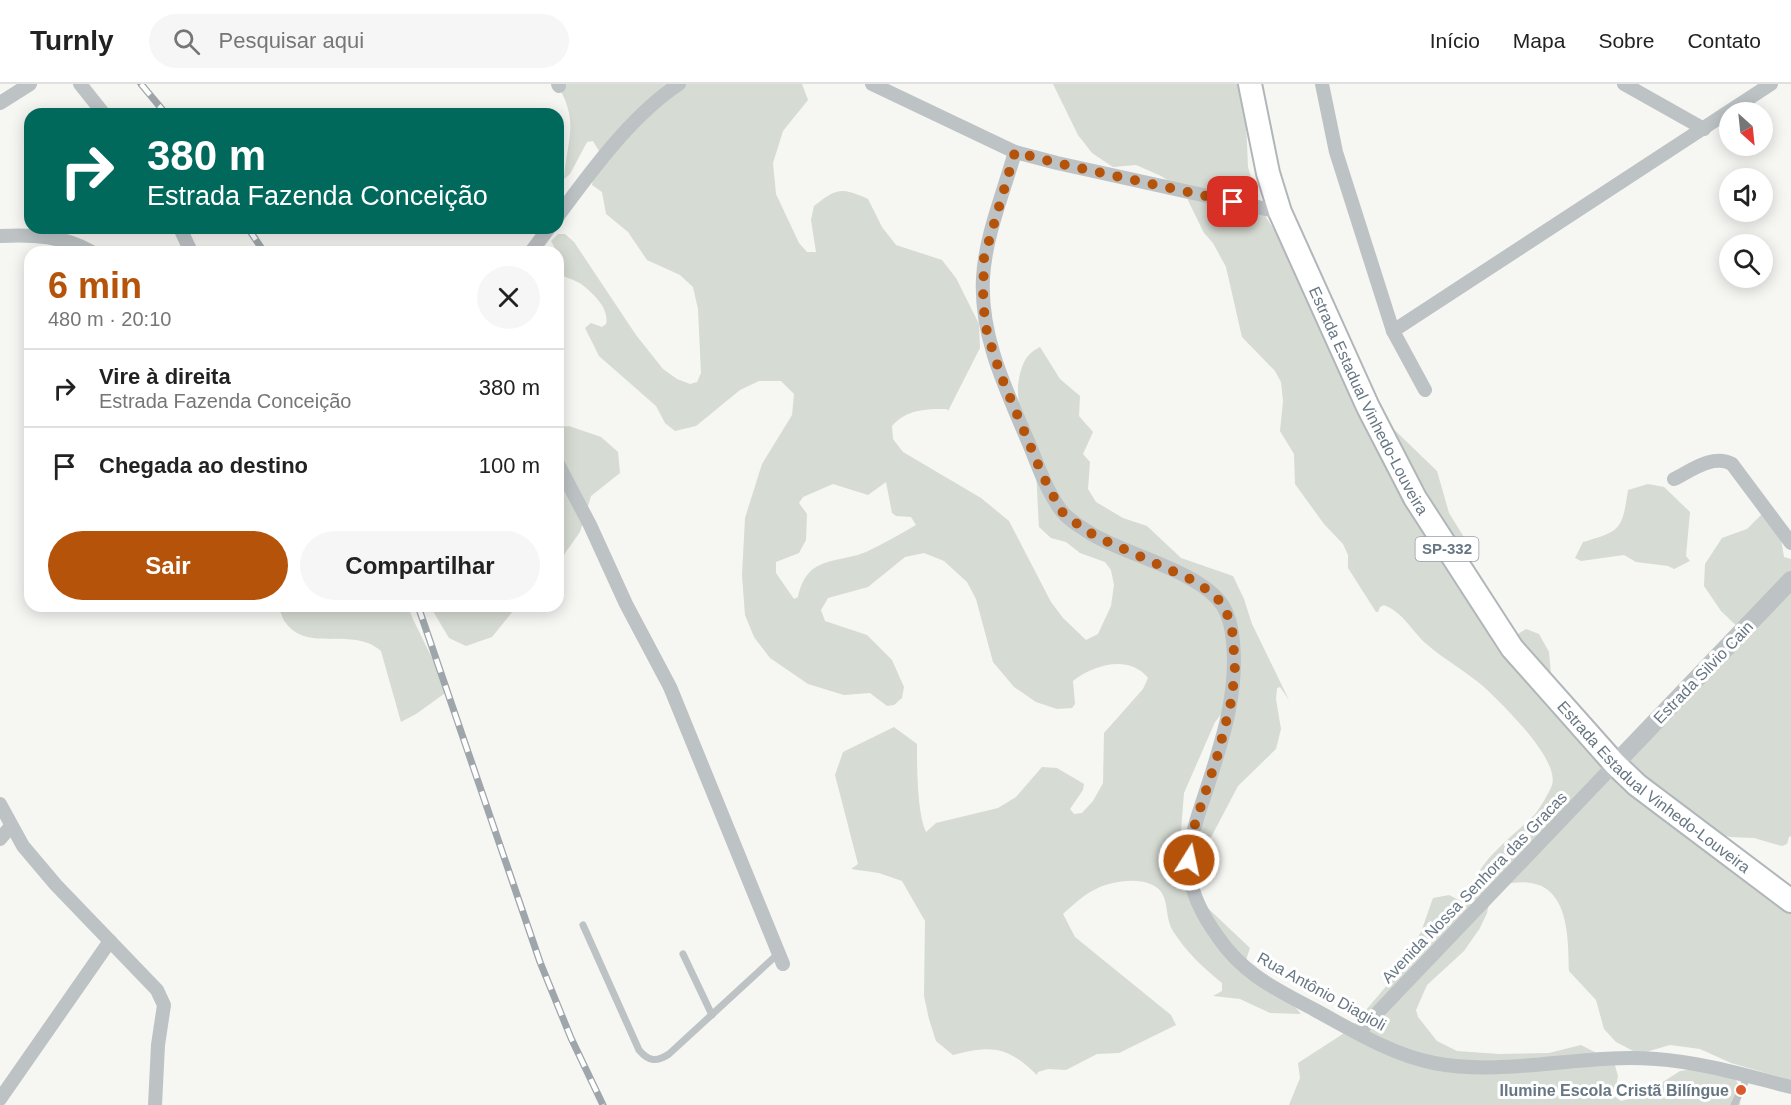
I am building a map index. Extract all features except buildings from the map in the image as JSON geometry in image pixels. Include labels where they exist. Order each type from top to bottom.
[{"type":"main road","name":"Estrada Estadual Vinhedo-Louveira","points":[[1250,84],[1268,173],[1280,212],[1368,407],[1415,498],[1512,648],[1615,764],[1653,798],[1791,901]]},
{"type":"street","points":[[0,103],[30,84]]},
{"type":"street","points":[[80,84],[99,108]]},
{"type":"street","points":[[564,208],[591,172],[647,109],[679,84]]},
{"type":"street","points":[[872,84],[1015,152],[1280,212]]},
{"type":"street","points":[[1322,84],[1336,152],[1393,331],[1425,390]]},
{"type":"street","points":[[1624,84],[1704,129]]},
{"type":"street","points":[[1393,331],[1772,84]]},
{"type":"street","name":"Rua Antônio Diagioli","points":[[1015,152],[984,258],[983,303],[987,333],[1001,376],[1042,474],[1061,511],[1095,536],[1190,579],[1214,594],[1225,608],[1232,628],[1235,666],[1232,698],[1218,754],[1195,824],[1189,860],[1190,879],[1197,900],[1224,946],[1248,972],[1279,991],[1358,1033],[1411,1057],[1436,1063],[1487,1067],[1586,1059],[1653,1058],[1687,1063],[1791,1087]]},
{"type":"street","points":[[0,236],[26,234],[77,246]]},
{"type":"street","points":[[1674,479],[1711,461],[1725,460],[1732,464],[1791,543]]},
{"type":"street","points":[[564,475],[590,525],[626,604],[670,687],[781,958]]},
{"type":"street","name":"Estrada Silvio Cain","points":[[1615,764],[1791,580]]},
{"type":"street","name":"Avenida Nossa Senhora das Gracas","points":[[1358,1033],[1615,764]]},
{"type":"street","points":[[0,804],[23,846],[56,885],[157,990],[162,999],[164,1005],[158,1045],[155,1105]]},
{"type":"street","points":[[0,839],[11,826]]},
{"type":"street","points":[[0,1099],[110,941]]},
{"type":"lane","points":[[583,926],[639,1050],[645,1057],[652,1060],[660,1060],[781,958]]},
{"type":"lane","points":[[684,954],[712,1015]]},
{"type":"lane","points":[[1734,1105],[1748,1076]]},
{"type":"shaded area","points":[[557,84],[802,84],[808,100],[783,131],[773,163],[776,194],[799,243],[807,252],[816,252],[811,220],[814,206],[828,196],[845,191],[868,199],[882,227],[896,245],[942,260],[956,278],[979,324],[980,348],[948,411],[947,409],[931,409],[917,411],[904,416],[892,426],[893,439],[903,452],[981,498],[1009,521],[1051,602],[1063,618],[1086,640],[1098,634],[1111,606],[1114,585],[1111,570],[1105,562],[1080,553],[1066,542],[1051,538],[1039,527],[1034,458],[1020,408],[1018,389],[1025,360],[1040,347],[1060,379],[1080,396],[1079,416],[1093,432],[1083,454],[1090,462],[1088,489],[1096,502],[1123,518],[1147,526],[1181,558],[1233,576],[1252,624],[1289,700],[1280,687],[1277,688],[1276,699],[1281,729],[1276,749],[1238,786],[1197,864],[1194,855],[1227,707],[1215,722],[1184,793],[1180,842],[1184,875],[1194,895],[1250,948],[1245,963],[1254,981],[1267,991],[1291,1002],[1301,1014],[1270,1013],[1240,999],[1213,996],[1222,991],[1222,983],[1185,948],[1175,934],[1170,924],[1165,900],[1158,888],[1142,882],[1122,881],[1092,891],[1063,914],[1075,937],[1171,1015],[1176,1025],[1119,1053],[1097,1054],[1066,1070],[1048,1069],[1038,1072],[1037,1075],[1008,1053],[989,1049],[953,1055],[936,1041],[924,996],[925,921],[902,881],[879,873],[851,869],[858,864],[835,775],[843,752],[894,727],[917,744],[919,802],[926,832],[936,823],[998,808],[1016,797],[1042,767],[1057,768],[1084,784],[1083,790],[1070,809],[1074,814],[1082,813],[1093,801],[1103,783],[1104,733],[1143,689],[1148,678],[1131,666],[1111,664],[1090,670],[1073,681],[1075,704],[1072,708],[1057,709],[1036,702],[1014,687],[993,662],[976,599],[967,582],[944,561],[924,553],[905,557],[868,587],[828,598],[821,610],[825,621],[867,635],[892,660],[904,687],[902,698],[894,705],[887,706],[870,693],[844,695],[808,684],[770,658],[754,637],[745,615],[742,575],[745,518],[762,464],[792,415],[794,394],[781,381],[759,381],[740,390],[696,426],[675,431],[665,423],[656,406],[599,356],[585,328],[591,323],[602,327],[606,324],[607,318],[600,302],[586,288],[564,276],[564,246],[554,246],[551,241],[558,234],[565,234],[574,242],[636,335],[663,369],[677,379],[690,384],[697,382],[701,373],[698,309],[693,287],[680,275],[647,260],[628,232],[606,214],[602,192],[592,185],[599,151],[593,141],[587,142],[570,174],[564,179],[570,131],[568,110]],"holes":[[[886,482],[892,513],[896,516],[911,517],[916,525],[866,552],[816,567],[808,574],[798,597],[794,599],[776,573],[776,562],[799,553],[806,540],[807,514],[799,503],[803,497],[833,484],[868,495]]]},
{"type":"shaded area","points":[[1053,84],[1241,84],[1245,99],[1248,167],[1260,207],[1322,310],[1376,412],[1437,471],[1449,513],[1467,542],[1475,577],[1516,643],[1518,634],[1526,629],[1539,634],[1549,652],[1553,697],[1612,758],[1743,632],[1721,611],[1704,586],[1705,564],[1722,538],[1747,529],[1761,515],[1769,513],[1779,527],[1784,557],[1791,559],[1791,836],[1787,844],[1782,846],[1754,838],[1730,837],[1707,830],[1791,900],[1791,1080],[1731,1063],[1700,1049],[1670,1045],[1639,1054],[1616,1042],[1604,1029],[1596,1000],[1569,971],[1567,932],[1560,906],[1544,887],[1519,882],[1497,885],[1491,894],[1487,913],[1480,928],[1464,951],[1427,985],[1416,1010],[1418,1017],[1437,1041],[1457,1051],[1499,1054],[1549,1053],[1581,1045],[1614,1062],[1618,1076],[1614,1096],[1621,1101],[1641,1096],[1680,1071],[1696,1069],[1719,1072],[1736,1080],[1741,1090],[1740,1105],[1289,1105],[1300,1078],[1298,1063],[1349,1030],[1394,977],[1421,932],[1433,898],[1449,895],[1466,904],[1475,904],[1473,890],[1475,879],[1498,848],[1536,813],[1552,785],[1552,774],[1547,761],[1527,732],[1483,686],[1424,642],[1396,612],[1384,605],[1376,612],[1348,568],[1348,555],[1343,544],[1324,524],[1295,484],[1294,454],[1280,431],[1283,401],[1281,382],[1275,371],[1242,337],[1226,267],[1213,243],[1204,233],[1183,190],[1161,176],[1136,165],[1113,167],[1092,153],[1078,135]]},
{"type":"shaded area","points":[[564,426],[569,426],[601,437],[618,452],[620,473],[591,496],[580,532],[564,555]]},
{"type":"shaded area","points":[[1648,484],[1664,487],[1690,512],[1686,556],[1690,561],[1674,569],[1668,566],[1636,562],[1624,555],[1581,561],[1575,558],[1583,542],[1606,535],[1618,526],[1624,513],[1628,490]]},
{"type":"shaded area","points":[[281,612],[410,612],[448,691],[401,722],[381,651],[358,640],[306,637],[295,632]]},
{"type":"shaded area","points":[[434,612],[512,612],[492,637],[466,646],[449,638]]},
{"type":"railway","points":[[141,84],[161,108]]},
{"type":"railway","points":[[252,234],[260,246]]},
{"type":"railway","points":[[420,612],[540,962],[571,1038],[603,1105]]},
{"type":"place","name":"Ilumine Escola Cristã Bilíngue","points":[[1741,1090]]},
{"type":"route","points":[[1189,860],[1195,824],[1218,754],[1232,698],[1235,666],[1232,628],[1225,608],[1214,594],[1190,579],[1095,536],[1061,511],[1034,455],[1001,376],[987,333],[983,303],[984,258],[1015,152],[1233,202]]}]
